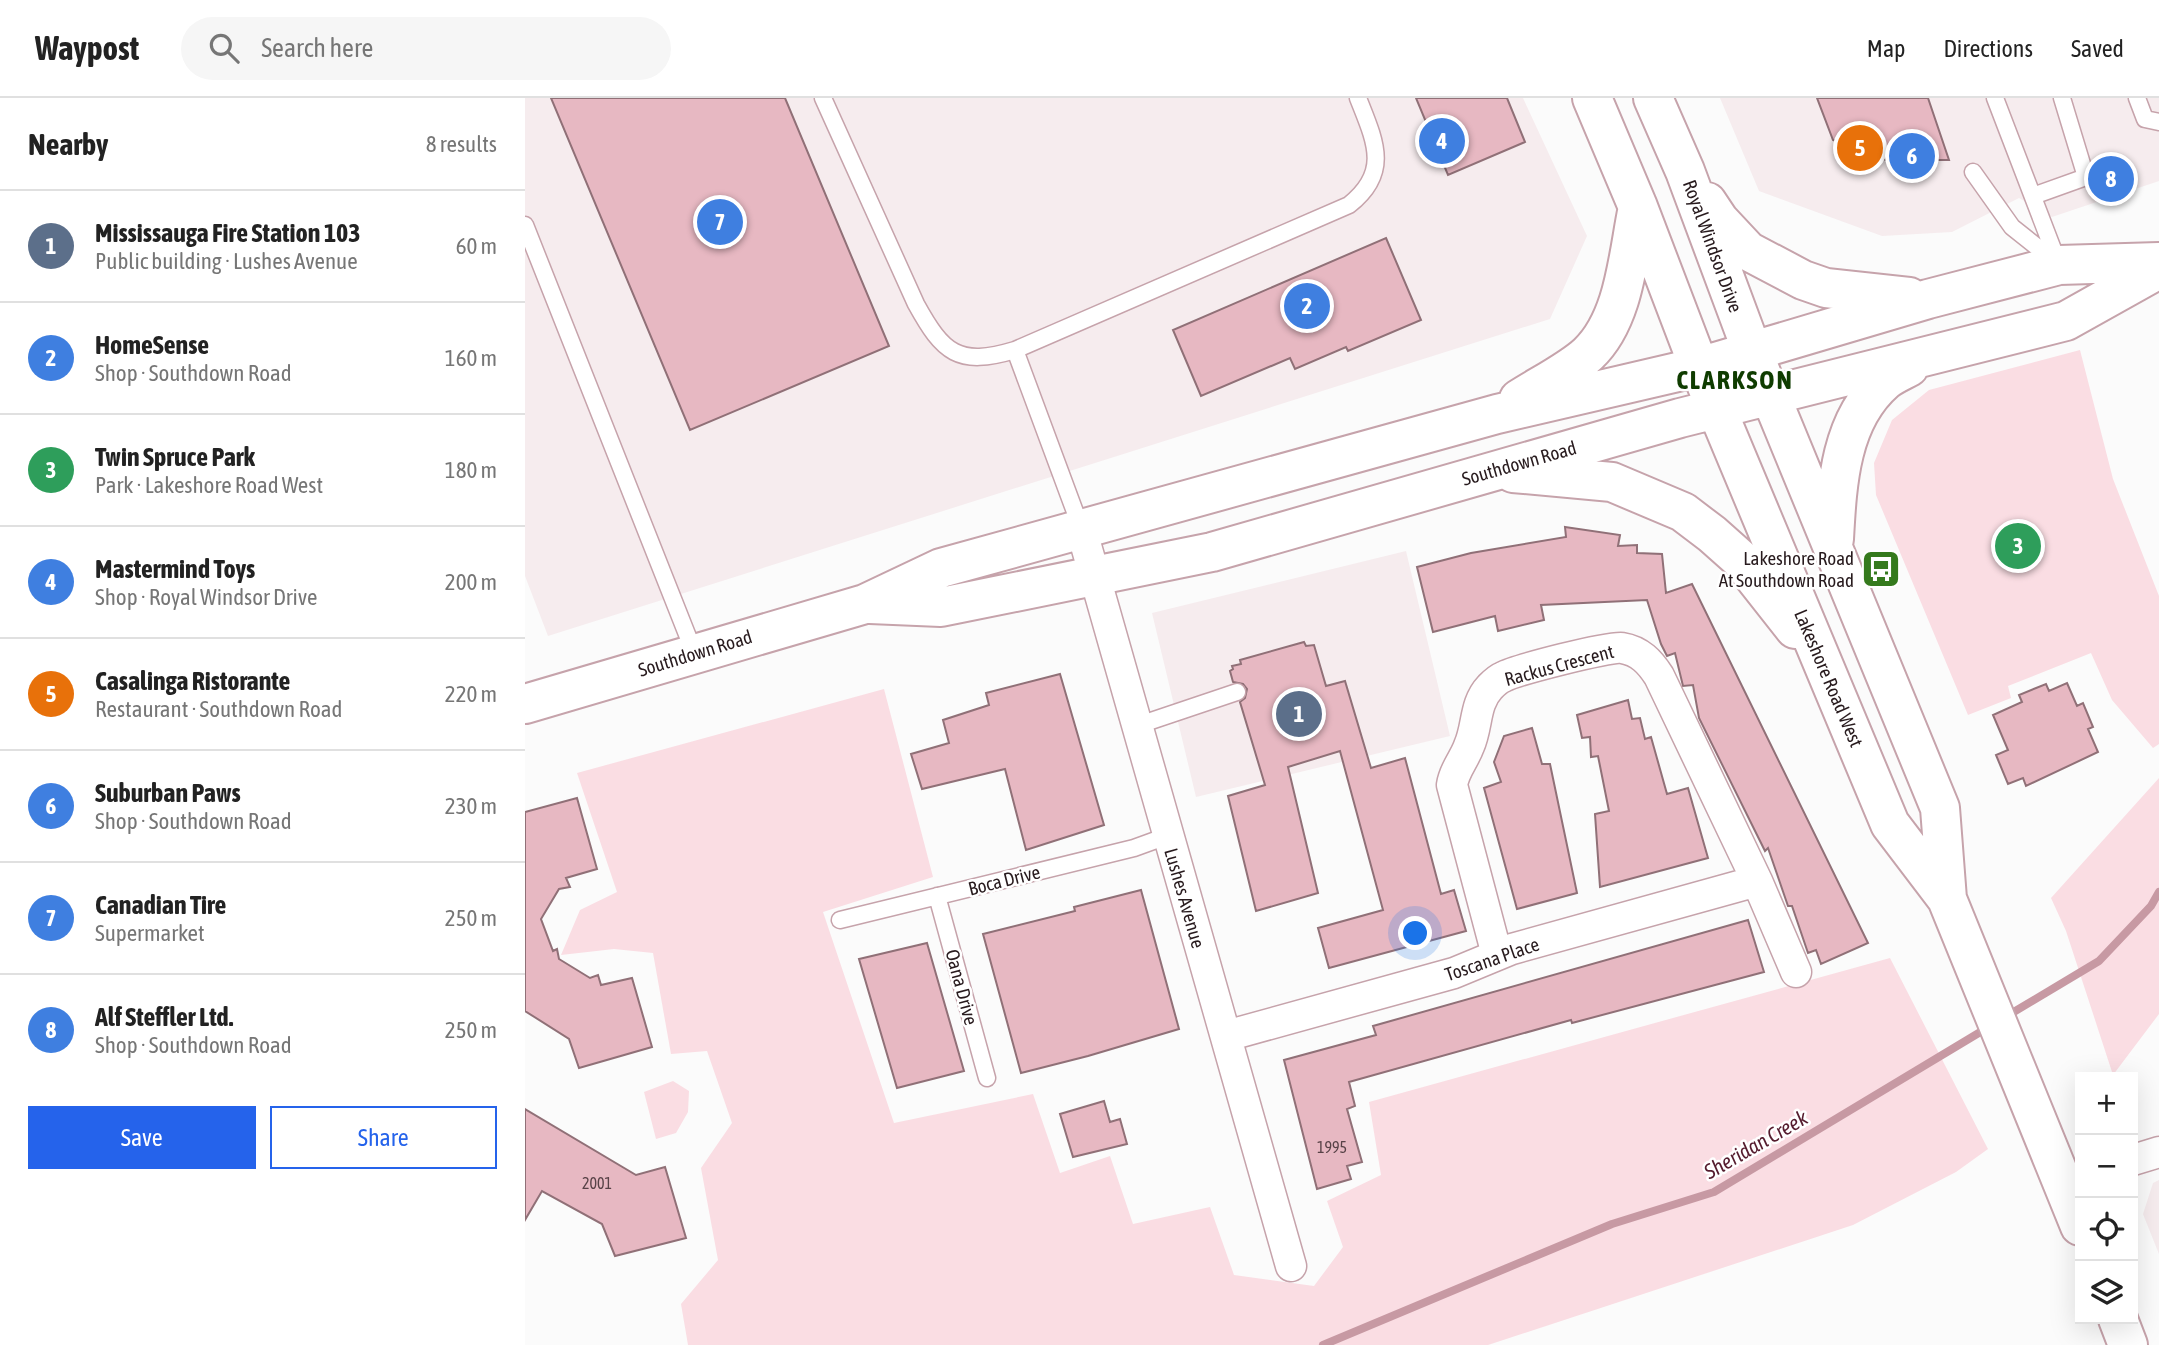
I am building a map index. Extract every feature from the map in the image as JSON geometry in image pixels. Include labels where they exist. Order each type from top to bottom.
[{"type":"main road","points":[[1592,98],[1638,207],[1699,367]]},
{"type":"main road","name":"Royal Windsor Drive","points":[[1653,98],[1685,171],[1770,395]]},
{"type":"main road","points":[[1685,171],[1719,220],[1748,251],[1803,280],[1826,288],[1929,299]]},
{"type":"main road","points":[[1497,414],[1587,355],[1607,330],[1617,305],[1638,207]]},
{"type":"main road","name":"Southdown Road","points":[[525,704],[694,652],[865,604],[941,568],[1497,414],[1699,367],[1929,299],[2059,265],[2159,262]]},
{"type":"main road","name":"Southdown Road","points":[[865,604],[941,607],[1212,552],[1490,471],[1717,409],[2066,321],[2159,269]]},
{"type":"main road","points":[[1833,548],[1837,491],[1847,440],[1864,407],[1886,380],[1927,357]]},
{"type":"main road","name":"Lakeshore Road West","points":[[1699,367],[1890,824],[1947,899],[2020,1078],[2071,1179],[2075,1200]]},
{"type":"main road","name":"Lakeshore Road West","points":[[1770,395],[1940,808],[1947,899]]},
{"type":"main road","points":[[1490,471],[1612,482],[1683,512],[1738,558],[1822,663]]},
{"type":"main road","points":[[2120,1324],[2128,1345]]},
{"type":"street","name":"Lushes Avenue","points":[[1081,528],[1291,1266]]},
{"type":"street","name":"Rackus Crescent","points":[[1497,955],[1451,785],[1453,776],[1471,744],[1479,703],[1489,688],[1505,675],[1614,648],[1632,651],[1648,660],[1659,677],[1757,881],[1796,972]]},
{"type":"street","name":"Toscana Place","points":[[1226,1036],[1454,973],[1497,955],[1757,881]]},
{"type":"street","points":[[2138,1158],[2159,1152]]},
{"type":"lane","points":[[823,98],[932,334],[950,350],[969,357],[990,358],[1015,350],[1349,205],[1366,192],[1376,171],[1375,147],[1358,98]]},
{"type":"lane","points":[[1995,98],[2059,265]]},
{"type":"lane","points":[[2033,196],[2087,177],[2062,98]]},
{"type":"lane","points":[[2137,98],[2145,119],[2159,122]]},
{"type":"lane","points":[[1973,172],[2012,227],[2059,265]]},
{"type":"lane","points":[[525,225],[694,652]]},
{"type":"lane","points":[[1015,350],[1081,528]]},
{"type":"lane","points":[[1136,726],[1237,692]]},
{"type":"lane","name":"Boca Drive","points":[[840,920],[1134,848],[1167,836]]},
{"type":"lane","name":"Oana Drive","points":[[937,896],[987,1079]]},
{"type":"shaded area","points":[[525,98],[1523,98],[1587,236],[1550,319],[548,636],[525,576]]},
{"type":"shaded area","points":[[1720,98],[2159,98],[2159,181],[2052,217],[2019,198],[1952,232],[1882,236],[1759,191]]},
{"type":"shaded area","points":[[2080,350],[2113,479],[2159,596],[2159,744],[2153,748],[2112,700],[2091,653],[2008,686],[2011,698],[1968,715],[1876,495],[1874,463],[1892,420],[1929,390]]},
{"type":"shaded area","points":[[1406,551],[1450,736],[1196,797],[1152,613]]},
{"type":"shaded area","points":[[884,689],[933,877],[823,912],[894,1123],[1033,1094],[1060,1173],[1110,1156],[1133,1224],[1210,1207],[1234,1275],[1314,1286],[1343,1247],[1327,1201],[1381,1175],[1369,1102],[1890,958],[1988,1149],[1956,1172],[1853,1225],[1488,1345],[688,1345],[681,1304],[718,1260],[701,1168],[732,1123],[707,1051],[671,1054],[653,953],[614,949],[561,955],[580,910],[617,892],[577,773]]},
{"type":"shaded area","points":[[2159,778],[2159,1014],[2115,1072],[2112,1072],[2066,931],[2051,898]]},
{"type":"shaded area","points":[[673,1081],[689,1091],[688,1112],[676,1133],[656,1139],[644,1092]]},
{"type":"shaded area","points":[[2159,1180],[2159,1254],[2143,1214],[2153,1183]]},
{"type":"building","points":[[551,98],[785,98],[889,346],[690,430]]},
{"type":"building","points":[[1416,98],[1507,98],[1525,142],[1448,175]]},
{"type":"building","points":[[1817,98],[1928,98],[1949,160],[1886,160],[1833,140]]},
{"type":"building","points":[[1386,238],[1421,320],[1348,351],[1346,347],[1295,369],[1290,358],[1201,396],[1173,330]]},
{"type":"building","points":[[1565,527],[1620,535],[1618,546],[1637,545],[1637,553],[1662,554],[1666,593],[1692,584],[1868,943],[1821,964],[1816,950],[1808,953],[1768,848],[1765,851],[1699,718],[1693,685],[1683,686],[1675,653],[1667,656],[1661,644],[1647,600],[1541,605],[1544,620],[1498,631],[1495,616],[1433,632],[1417,567],[1471,553],[1566,537]]},
{"type":"building","points":[[1304,642],[1306,646],[1314,645],[1326,686],[1345,681],[1371,768],[1405,758],[1441,894],[1454,890],[1466,931],[1329,968],[1318,928],[1383,910],[1340,751],[1288,767],[1318,893],[1256,911],[1228,796],[1265,785],[1240,702],[1245,698],[1247,689],[1243,684],[1233,682],[1230,671],[1232,666],[1241,664],[1240,660]]},
{"type":"building","points":[[1060,674],[1104,825],[1026,850],[1005,769],[922,789],[911,754],[949,743],[943,720],[989,705],[986,693]]},
{"type":"building","points":[[2067,683],[2077,706],[2083,703],[2093,727],[2088,729],[2098,752],[2026,786],[2023,778],[2008,784],[1996,755],[2008,750],[1993,715],[2022,702],[2019,695],[2046,684],[2049,691]]},
{"type":"building","points":[[1628,700],[1632,719],[1640,718],[1645,739],[1651,737],[1667,794],[1688,788],[1708,858],[1600,887],[1595,814],[1609,811],[1598,756],[1591,757],[1590,737],[1582,738],[1577,715]]},
{"type":"building","points":[[1532,728],[1542,764],[1550,764],[1577,893],[1517,909],[1484,788],[1501,782],[1494,762],[1504,736]]},
{"type":"building","points":[[577,798],[597,869],[566,878],[570,887],[559,889],[541,919],[553,951],[557,949],[559,959],[590,978],[598,975],[601,985],[632,978],[652,1047],[579,1068],[569,1039],[525,1011],[525,812]]},
{"type":"building","points":[[1141,890],[1179,1029],[1021,1073],[983,934],[1075,911],[1074,907]]},
{"type":"building","points":[[1748,920],[1764,972],[1572,1023],[1571,1020],[1349,1082],[1355,1106],[1347,1109],[1362,1162],[1347,1166],[1351,1179],[1317,1189],[1284,1060],[1376,1035],[1373,1026]]},
{"type":"building","points":[[927,943],[964,1071],[897,1088],[859,959]]},
{"type":"building","points":[[1104,1101],[1110,1122],[1120,1119],[1127,1144],[1073,1157],[1060,1114]]},
{"type":"building","points":[[525,1109],[636,1175],[665,1167],[686,1238],[615,1256],[602,1224],[542,1191],[525,1220]]},
{"type":"waterway","name":"Sheridan Creek","points":[[2007,1016],[2099,961],[2151,906],[2159,892]]},
{"type":"waterway","name":"Sheridan Creek","points":[[1323,1345],[1612,1224],[1714,1192],[1987,1028]]},
{"type":"place","name":"Mastermind Toys","points":[[1442,141]]},
{"type":"place","name":"Casalinga Ristorante","points":[[1860,148]]},
{"type":"place","name":"Suburban Paws","points":[[1912,156]]},
{"type":"place","name":"Alf Steffler Ltd.","points":[[2111,179]]},
{"type":"place","name":"Canadian Tire","points":[[720,222]]},
{"type":"place","name":"HomeSense","points":[[1307,306]]},
{"type":"place","name":"Twin Spruce Park","points":[[2018,546]]},
{"type":"place","name":"Lakeshore Road At Southdown Road","points":[[1881,569]]},
{"type":"place","name":"Mississauga Fire Station 103","points":[[1299,714]]},
{"type":"district","name":"CLARKSON","points":[[1735,380]]}]
